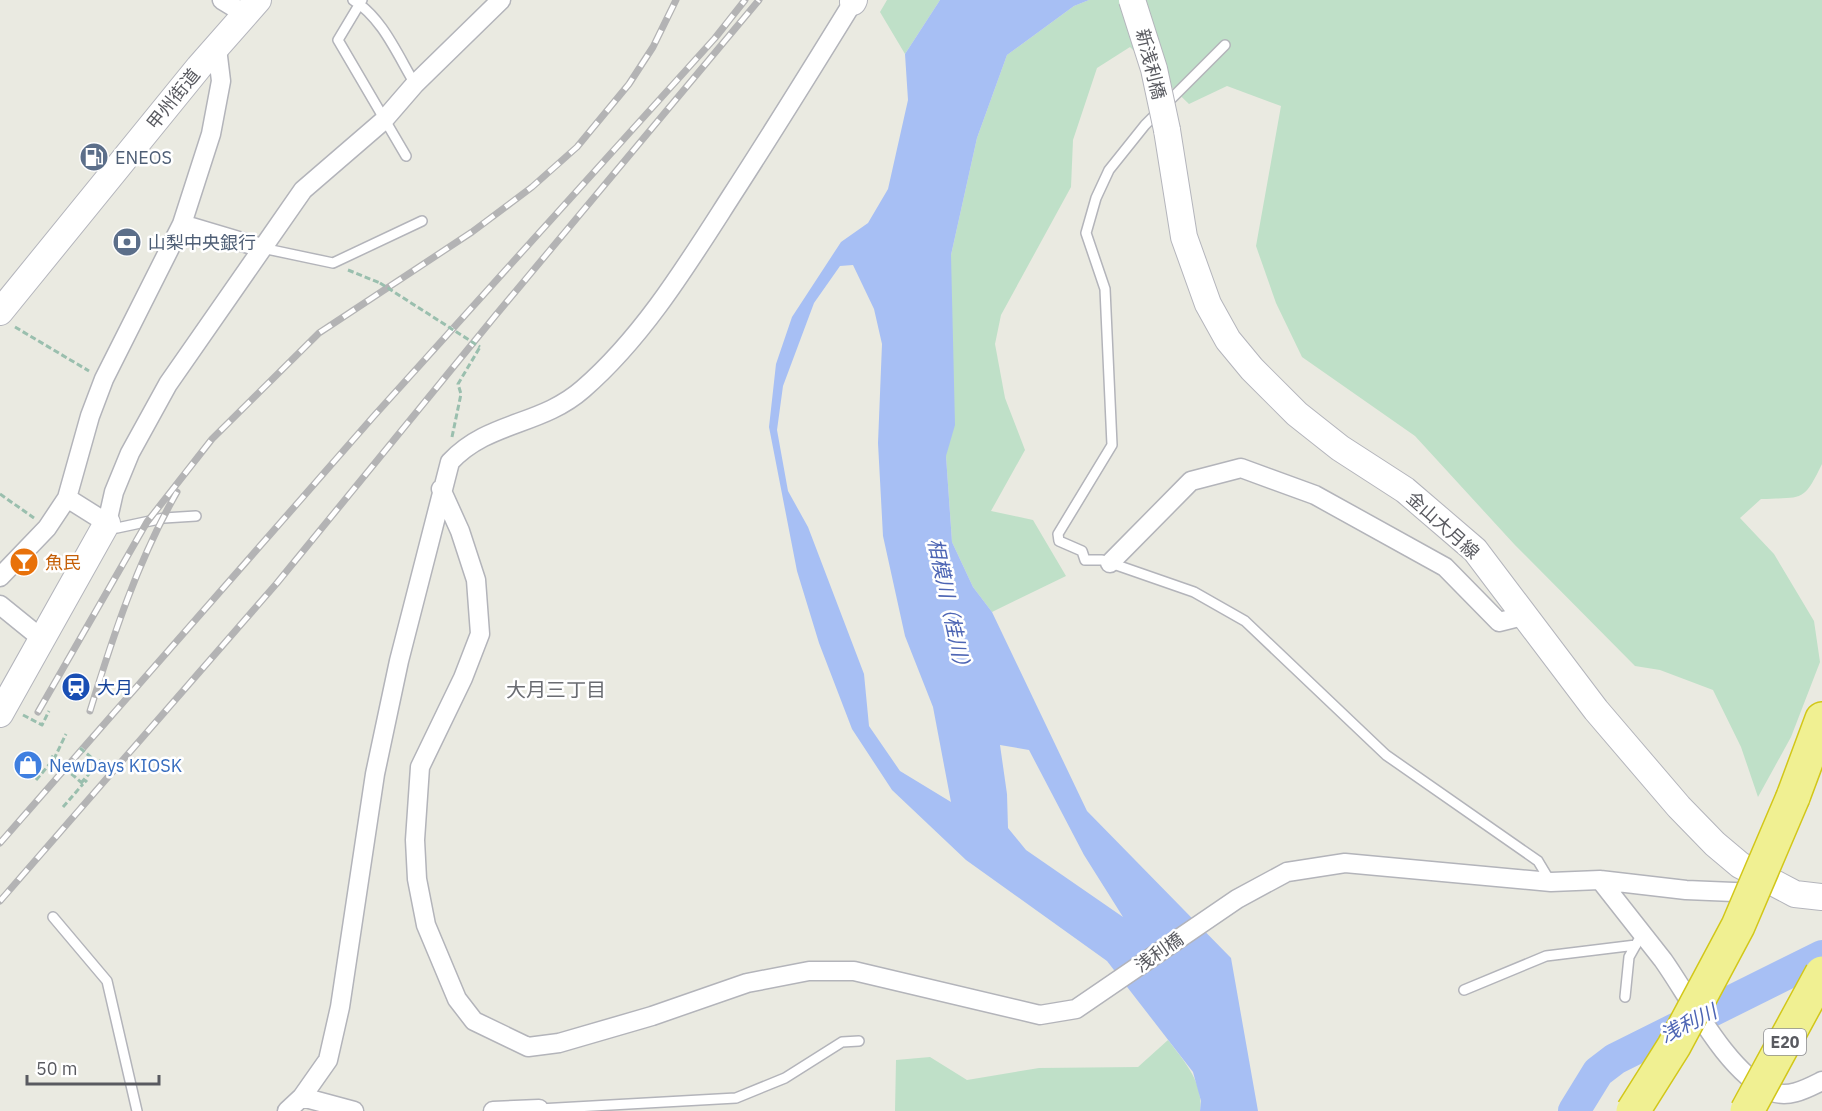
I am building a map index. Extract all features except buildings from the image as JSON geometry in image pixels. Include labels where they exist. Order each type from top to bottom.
[{"type":"highway","points":[[1633,1111],[1674,1046],[1738,926],[1793,797],[1822,719]]},
{"type":"highway","name":"E20","points":[[1747,1111],[1822,973]]},
{"type":"main road","name":"新浅利橋","points":[[1132,0],[1154,69],[1167,130]]},
{"type":"main road","name":"甲州街道","points":[[4,318],[251,7]]},
{"type":"main road","name":"金山大月線","points":[[1167,130],[1184,237],[1208,304],[1228,340],[1252,369],[1297,414],[1340,448],[1405,490],[1475,550],[1596,710],[1679,807],[1740,865],[1796,894],[1822,897]]},
{"type":"main road","points":[[10,713],[42,639],[107,524]]},
{"type":"street","points":[[222,0],[251,7]]},
{"type":"street","points":[[67,498],[107,524],[114,492],[130,453],[168,384],[303,190],[386,118],[415,84],[501,0]]},
{"type":"street","points":[[287,1111],[302,1097],[328,1060],[340,1007],[375,774],[441,489],[450,462],[465,446],[492,432],[563,405],[609,364],[692,259],[854,1]]},
{"type":"street","points":[[0,577],[47,528],[67,498],[90,416],[104,379],[182,224],[211,134],[221,81],[217,48]]},
{"type":"street","points":[[182,224],[262,248]]},
{"type":"street","points":[[1110,563],[1191,481],[1241,468],[1315,495],[1445,567],[1499,622],[1523,616]]},
{"type":"street","name":"浅利橋","points":[[441,489],[460,531],[476,580],[480,634],[463,678],[420,767],[415,840],[417,879],[426,925],[443,971],[457,999],[474,1021],[528,1047],[559,1043],[652,1016],[747,983],[809,972],[854,971],[1040,1015],[1076,1009],[1232,903],[1287,872],[1345,863],[1551,882],[1600,880],[1710,892],[1796,894]]},
{"type":"street","points":[[0,605],[42,639]]},
{"type":"street","points":[[1600,880],[1639,939],[1733,1063],[1769,1090],[1784,1094],[1803,1091],[1822,1081]]},
{"type":"street","points":[[302,1097],[354,1111]]},
{"type":"street","points":[[493,1111],[539,1109]]},
{"type":"lane","points":[[406,156],[386,118],[338,40],[358,1],[381,28],[415,84]]},
{"type":"lane","points":[[1225,45],[1145,125],[1109,170],[1096,198],[1086,233],[1105,289],[1112,445],[1058,534],[1059,541],[1082,551],[1085,561],[1102,560],[1194,592],[1245,621],[1386,755],[1538,861],[1551,882]]},
{"type":"lane","points":[[262,248],[333,263],[422,221]]},
{"type":"lane","points":[[107,524],[117,528],[164,518],[196,516]]},
{"type":"lane","points":[[54,917],[107,981],[137,1111]]},
{"type":"lane","points":[[1464,990],[1546,956],[1639,939]]},
{"type":"lane","points":[[1625,997],[1629,957],[1639,939]]},
{"type":"lane","points":[[539,1109],[736,1098],[785,1078],[842,1042],[859,1041]]},
{"type":"path","points":[[350,271],[380,283],[480,347],[458,384],[461,394],[452,433],[450,462]]},
{"type":"path","points":[[4,318],[104,379]]},
{"type":"path","points":[[0,494],[47,528]]},
{"type":"path","points":[[10,713],[42,725],[49,711]]},
{"type":"path","points":[[36,780],[66,734]]},
{"type":"path","points":[[80,748],[92,758]]},
{"type":"path","points":[[53,757],[82,784]]},
{"type":"path","points":[[63,807],[101,760]]},
{"type":"path","points":[[82,784],[87,780]]},
{"type":"green space","points":[[887,0],[940,0],[905,54],[880,12]]},
{"type":"green space","points":[[1089,0],[1822,0],[1822,464],[1805,492],[1794,497],[1761,499],[1740,518],[1774,554],[1814,621],[1820,662],[1791,737],[1758,797],[1741,747],[1713,690],[1660,670],[1635,666],[1514,544],[1415,436],[1302,357],[1276,303],[1256,246],[1281,106],[1227,86],[1189,104],[1130,47],[1097,68],[1073,140],[1071,187],[1001,315],[995,344],[1005,398],[1025,450],[991,511],[1033,520],[1066,576],[992,612],[973,587],[952,542],[946,456],[951,255],[977,138],[1007,55],[1074,6]]},
{"type":"green space","points":[[1168,1040],[1192,1073],[1199,1091],[1200,1111],[895,1111],[896,1060],[930,1057],[967,1080],[1039,1068],[1138,1067]]},
{"type":"water","name":"相模川（桂川）","points":[[940,0],[1089,0],[1074,6],[1007,55],[977,138],[951,255],[955,425],[946,456],[952,542],[973,587],[992,612],[1087,811],[1231,958],[1258,1111],[1200,1111],[1201,1101],[1193,1072],[1107,961],[966,860],[892,790],[852,729],[819,643],[797,571],[769,427],[776,364],[792,317],[841,242],[868,223],[888,189],[908,100],[905,54]],"holes":[[[853,265],[874,309],[882,344],[878,443],[883,536],[905,636],[933,707],[951,802],[900,771],[869,726],[864,674],[808,527],[788,491],[777,430],[783,386],[814,303],[840,266]],[[1000,745],[1029,750],[1084,855],[1123,917],[1026,850],[1008,828],[1007,794]]]},
{"type":"waterway","name":"浅利川","points":[[1574,1111],[1598,1072],[1615,1059],[1822,956]]},
{"type":"railway","points":[[38,712],[147,522],[212,439],[319,333],[472,232],[532,187],[577,147],[629,84],[653,47],[676,0]]},
{"type":"railway","points":[[0,843],[373,417],[715,38],[745,0]]},
{"type":"railway","points":[[0,901],[277,583],[495,316],[759,0]]},
{"type":"railway","points":[[90,711],[138,571],[177,492]]},
{"type":"place","name":"ENEOS","points":[[94,157]]},
{"type":"place","name":"山梨中央銀行","points":[[127,242]]},
{"type":"place","name":"魚民","points":[[24,562]]},
{"type":"place","name":"大月","points":[[76,687]]},
{"type":"place","name":"NewDays KIOSK","points":[[28,765]]},
{"type":"district","name":"大月三丁目","points":[[556,689]]}]
